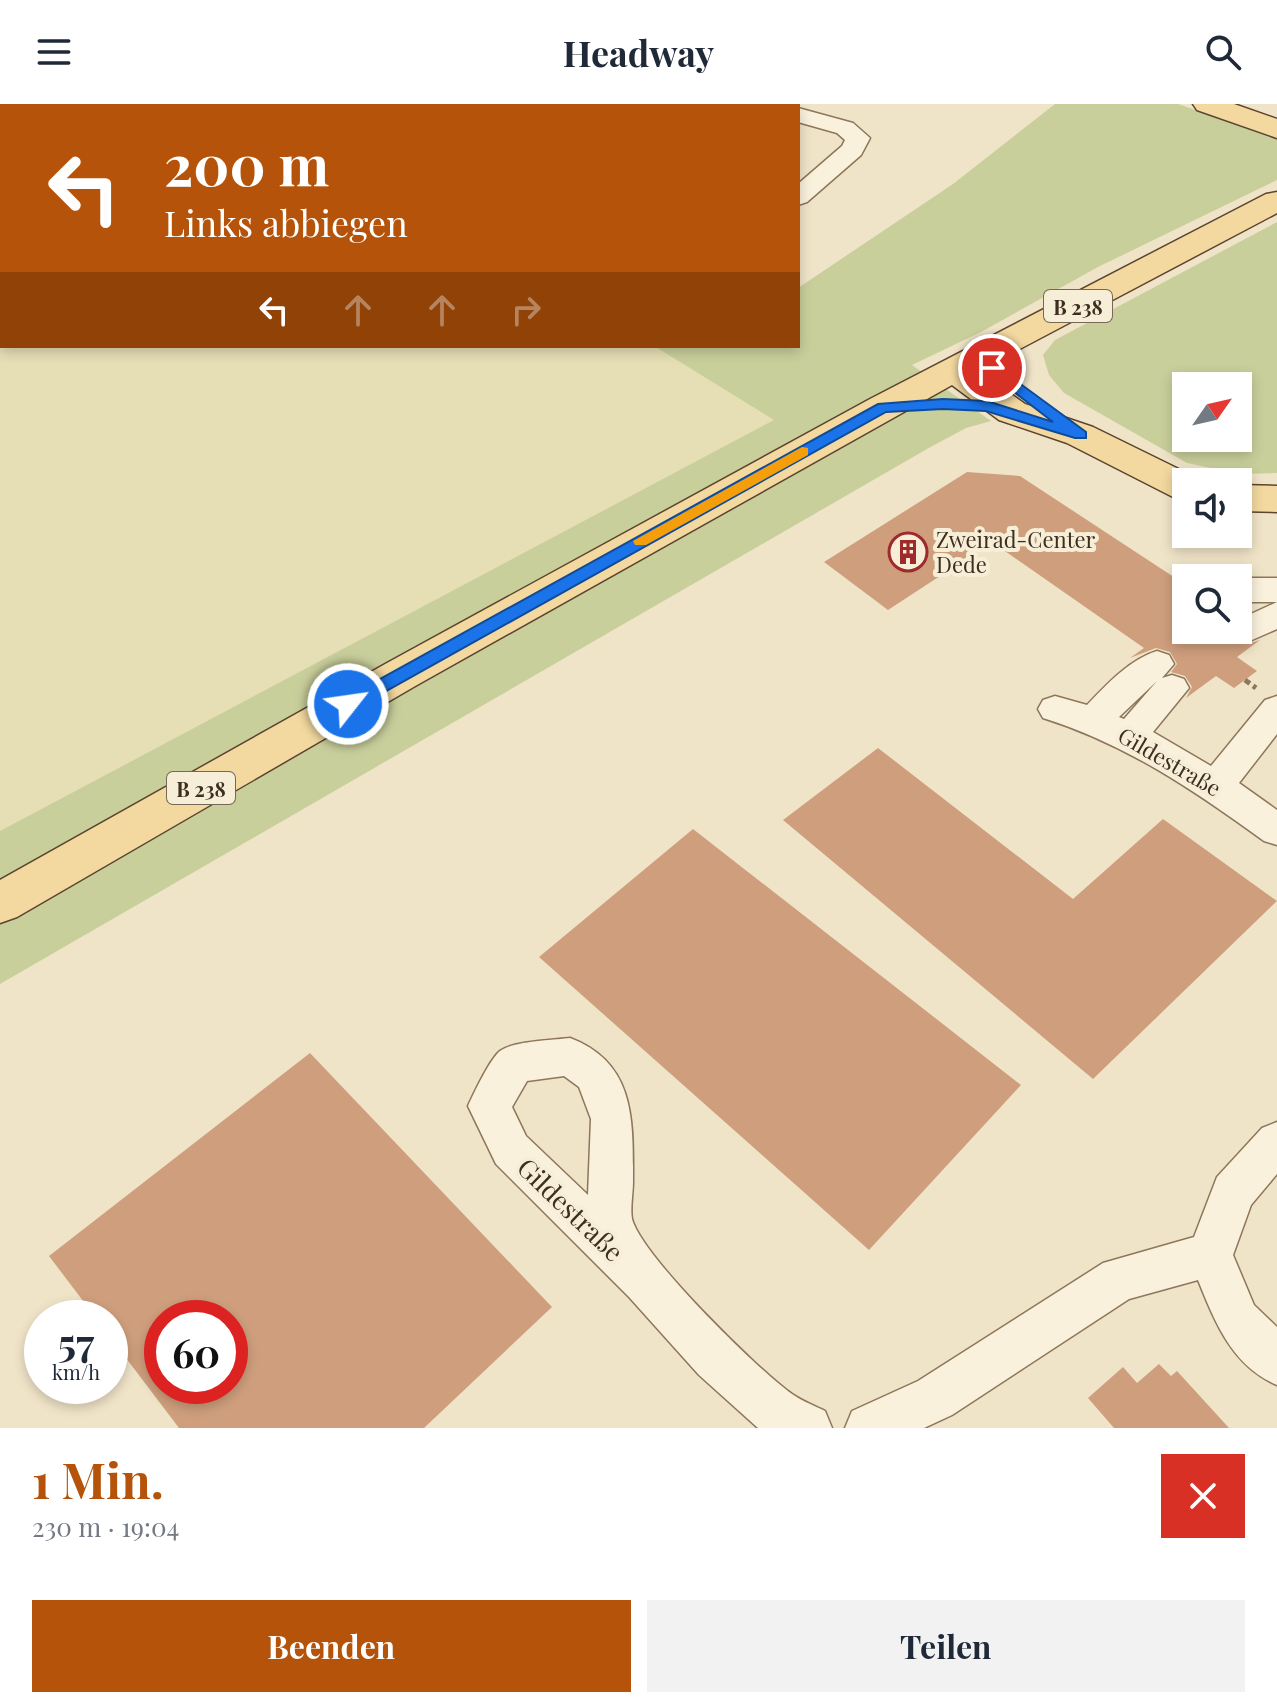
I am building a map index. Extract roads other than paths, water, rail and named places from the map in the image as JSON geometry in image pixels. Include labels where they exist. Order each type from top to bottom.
[{"type":"main road","points":[[1207,104],[1277,129]]},
{"type":"main road","name":"B 238","points":[[0,903],[402,674],[883,407],[1277,201]]},
{"type":"main road","points":[[966,364],[1012,412]]},
{"type":"main road","points":[[966,364],[1080,435],[1172,481]]},
{"type":"main road","points":[[883,407],[970,404],[1012,412],[1080,435]]},
{"type":"main road","points":[[1252,498],[1277,499]]},
{"type":"street","points":[[800,116],[845,128],[858,138],[852,150],[800,195]]},
{"type":"street","points":[[1252,590],[1277,590]]},
{"type":"street","points":[[1095,719],[1127,686],[1164,676],[1129,736]]},
{"type":"street","name":"Gildestraße","points":[[1055,709],[1095,719],[1129,736],[1216,786],[1277,830]]},
{"type":"street","points":[[1216,786],[1277,709]]},
{"type":"street","name":"Gildestraße","points":[[645,1281],[610,1224],[612,1119],[596,1075],[570,1057],[515,1064],[489,1106],[511,1150],[645,1281],[716,1358],[776,1412],[808,1428]]},
{"type":"street","points":[[1277,1142],[1233,1192],[1210,1255],[1238,1321],[1277,1361]]},
{"type":"street","points":[[869,1428],[935,1398],[1119,1279],[1210,1255]]},
{"type":"place","name":"Zweirad-Center Dede","points":[[908,552]]}]
